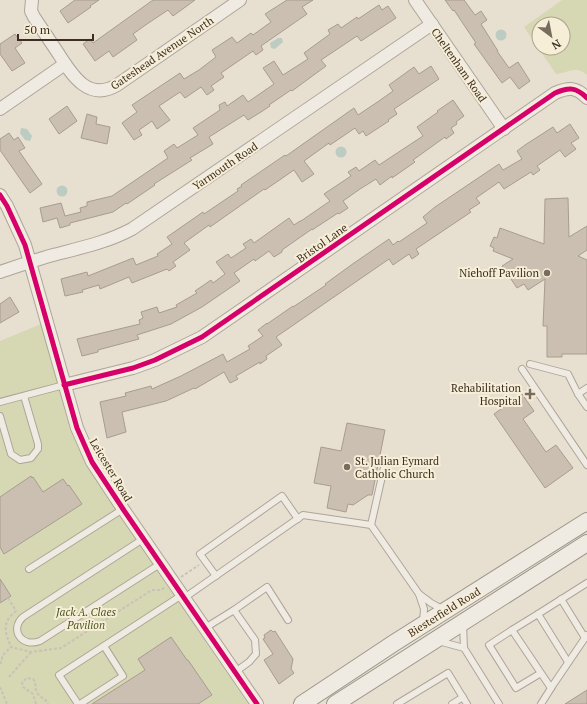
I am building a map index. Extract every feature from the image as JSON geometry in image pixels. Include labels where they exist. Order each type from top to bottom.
[{"type":"main road","name":"Biesterfield Road","points":[[302,704],[587,520]]},
{"type":"main road","name":"Biesterfield Road","points":[[335,704],[587,543]]},
{"type":"street","name":"Gateshead Avenue North","points":[[32,0],[31,11],[34,17],[75,78],[88,88],[105,90],[112,88],[240,0]]},
{"type":"street","name":"Cheltenham Road","points":[[415,0],[504,129]]},
{"type":"street","name":"Yarmouth Road","points":[[0,272],[120,236],[432,24]]},
{"type":"street","points":[[0,109],[65,64]]},
{"type":"street","name":"Bristol Lane","points":[[64,385],[118,372],[147,362],[178,350],[202,337],[556,93],[566,88],[576,89],[587,98]]},
{"type":"street","name":"Leicester Road","points":[[0,195],[7,206],[25,245],[64,385],[84,446],[95,467],[143,539],[257,704]]},
{"type":"lane","points":[[530,364],[568,374],[578,394],[587,407]]},
{"type":"lane","points":[[522,369],[587,465]]},
{"type":"lane","points":[[0,402],[64,385]]},
{"type":"lane","points":[[578,394],[587,388]]},
{"type":"lane","points":[[0,416],[11,454],[20,460],[31,458],[38,449],[38,444],[24,396]]},
{"type":"lane","points":[[384,463],[371,525],[419,594],[424,609],[423,625]]},
{"type":"lane","points":[[216,576],[200,554],[282,496],[298,519]]},
{"type":"lane","points":[[29,569],[123,509]]},
{"type":"lane","points":[[104,646],[123,676],[79,704],[59,675],[104,646],[216,576],[303,515],[371,525]]},
{"type":"lane","points":[[143,539],[23,616],[17,625],[17,631],[21,639],[30,643],[40,641],[160,564]]},
{"type":"lane","points":[[541,673],[516,688],[489,645],[587,583]]},
{"type":"lane","points":[[205,628],[267,587],[288,620]]},
{"type":"lane","points":[[419,594],[431,603],[446,611]]},
{"type":"lane","points":[[542,704],[586,636],[561,599]]},
{"type":"lane","points":[[234,610],[255,640],[256,654],[249,662],[235,672]]},
{"type":"lane","points":[[538,614],[568,662]]},
{"type":"lane","points":[[463,623],[464,648],[499,704]]},
{"type":"lane","points":[[512,630],[551,688]]},
{"type":"lane","points":[[436,640],[464,648]]},
{"type":"lane","points":[[398,704],[448,673],[467,704]]},
{"type":"lane","points":[[452,704],[463,697]]},
{"type":"path","points":[[11,647],[31,652],[61,648],[152,590],[160,590],[205,561]]},
{"type":"path","points":[[8,598],[16,611],[9,617],[5,626],[5,633],[11,647]]},
{"type":"path","points":[[0,664],[2,656],[11,647]]},
{"type":"path","points":[[10,678],[31,652]]},
{"type":"path","points":[[36,704],[32,694],[23,687],[22,682],[27,678],[35,681],[36,691],[47,701],[48,704]]},
{"type":"path","points":[[0,687],[7,704]]},
{"type":"green space","points":[[562,0],[587,0],[587,75],[579,70],[556,74],[544,56],[571,56],[571,16],[539,16]]},
{"type":"green space","points":[[531,22],[531,37],[524,27]]},
{"type":"green space","name":"Jack A. Claes Pavilion","points":[[41,324],[70,430],[80,452],[104,493],[248,704],[0,704],[0,341]]},
{"type":"shaded area","points":[[501,29],[505,31],[507,35],[505,39],[501,41],[497,39],[495,35],[497,31]]},
{"type":"shaded area","points":[[278,38],[282,38],[283,42],[275,49],[271,48],[270,43]]},
{"type":"shaded area","points":[[21,128],[27,129],[32,136],[30,141],[25,140],[20,133]]},
{"type":"shaded area","points":[[339,147],[343,147],[345,148],[345,156],[339,157],[336,154],[336,150]]},
{"type":"shaded area","points":[[62,185],[66,187],[68,191],[66,195],[62,197],[58,195],[56,191],[58,187]]},
{"type":"building","points":[[75,0],[99,0],[68,23],[60,11]]},
{"type":"building","points":[[153,0],[195,0],[173,16],[168,10],[147,24],[133,34],[137,40],[113,57],[109,51],[95,61],[83,44],[90,39],[93,43]]},
{"type":"building","points":[[287,0],[313,0],[302,7],[307,14],[261,46],[263,50],[256,55],[253,51],[221,73],[224,77],[211,86],[214,90],[207,95],[201,87],[185,98],[180,92],[159,106],[170,120],[157,129],[152,121],[139,130],[142,135],[134,140],[122,123],[137,112],[132,105],[180,73],[184,79],[199,70],[216,57],[212,50],[232,37],[237,43],[251,33],[253,35],[271,22],[265,14]]},
{"type":"building","points":[[445,0],[464,0],[475,15],[481,11],[487,20],[481,24],[497,51],[509,68],[518,62],[530,81],[519,89],[510,77],[502,83],[474,44],[476,43],[454,10],[453,11]]},
{"type":"building","points":[[379,5],[382,10],[388,6],[396,18],[361,41],[357,36],[321,60],[326,66],[261,112],[248,120],[244,115],[209,137],[213,144],[190,158],[192,160],[154,184],[155,185],[127,204],[126,203],[113,212],[70,223],[70,225],[60,228],[57,218],[43,222],[40,208],[61,203],[65,216],[81,212],[80,208],[87,206],[87,202],[112,196],[168,158],[164,151],[174,144],[177,148],[198,135],[193,128],[220,110],[219,105],[225,102],[227,106],[243,95],[248,102],[274,84],[263,68],[274,61],[283,75],[308,59],[304,53],[330,34],[328,30],[338,24],[341,28]]},
{"type":"building","points":[[15,34],[22,43],[15,48],[25,63],[12,71],[0,54],[0,44]]},
{"type":"building","points":[[431,66],[439,79],[394,109],[397,114],[388,120],[389,121],[366,136],[363,131],[359,134],[355,128],[330,145],[329,143],[304,161],[314,174],[302,182],[294,170],[210,227],[209,225],[184,243],[190,250],[173,262],[176,266],[169,271],[167,269],[132,283],[129,277],[100,289],[99,285],[82,290],[83,292],[65,296],[61,279],[87,272],[88,276],[133,258],[136,265],[158,256],[157,254],[172,244],[167,237],[203,212],[204,214],[238,191],[237,189],[242,186],[241,185],[285,155],[286,156],[354,108],[358,115],[379,101],[393,91],[389,85],[414,67],[419,74]]},
{"type":"building","points":[[453,100],[464,116],[451,128],[454,133],[446,139],[445,137],[413,160],[415,162],[392,178],[392,176],[380,185],[376,179],[360,189],[343,201],[348,208],[312,229],[274,257],[269,251],[255,261],[254,259],[234,273],[240,281],[202,307],[171,324],[137,335],[139,339],[82,356],[77,339],[140,324],[139,320],[143,318],[141,312],[157,307],[159,313],[177,307],[176,305],[197,293],[195,291],[211,280],[213,283],[225,274],[216,262],[228,254],[231,258],[246,248],[243,244],[251,239],[254,243],[289,218],[294,225],[301,221],[330,201],[324,194],[351,176],[348,172],[356,167],[359,171],[375,160],[379,165],[423,136],[417,127]]},
{"type":"building","points":[[67,106],[77,121],[59,134],[49,119]]},
{"type":"building","points":[[87,114],[97,117],[96,124],[110,127],[107,144],[81,138]]},
{"type":"building","points":[[570,124],[579,138],[571,143],[576,149],[565,157],[560,150],[537,166],[540,170],[533,175],[531,172],[504,189],[499,182],[476,198],[480,203],[469,210],[471,212],[416,249],[419,254],[412,259],[409,254],[393,265],[389,259],[276,337],[282,345],[266,356],[267,359],[260,364],[260,362],[236,376],[238,379],[230,383],[224,372],[195,389],[194,388],[166,401],[122,412],[126,432],[107,438],[100,402],[126,396],[125,393],[151,386],[152,389],[223,354],[227,362],[250,349],[248,346],[263,336],[258,330],[267,323],[326,285],[325,284],[389,239],[393,245],[427,223],[423,217],[435,207],[499,164],[503,170],[522,159],[517,151],[525,145],[553,127],[557,133]]},
{"type":"building","points":[[9,133],[14,140],[18,137],[25,148],[19,151],[42,184],[30,193],[0,150],[0,139]]},
{"type":"building","name":"Niehoff Pavilion","points":[[568,198],[569,237],[587,226],[587,250],[578,256],[587,260],[587,354],[562,354],[562,357],[547,357],[547,326],[543,326],[545,279],[528,290],[524,284],[517,288],[502,266],[513,259],[493,251],[494,248],[490,246],[494,237],[497,238],[500,228],[544,244],[545,199]]},
{"type":"building","points":[[10,297],[19,312],[0,323],[0,304]]},
{"type":"building","points":[[522,394],[534,411],[523,419],[546,452],[556,445],[573,468],[545,488],[494,414]]},
{"type":"building","name":"St. Julian Eymard Catholic Church","points":[[347,423],[385,430],[372,495],[368,495],[353,505],[348,504],[346,512],[327,508],[331,486],[314,483],[321,447],[341,451]]},
{"type":"building","points":[[31,476],[43,492],[63,479],[82,504],[4,554],[0,547],[0,497]]},
{"type":"building","points":[[0,579],[11,596],[0,603]]},
{"type":"building","points":[[271,630],[273,632],[275,631],[293,659],[291,669],[294,673],[279,684],[264,660],[273,654],[263,639],[265,638],[264,635]]},
{"type":"building","points":[[171,637],[212,695],[198,704],[92,704],[145,670],[138,659]]},
{"type":"building","points":[[587,690],[587,704],[565,704]]},
{"type":"cycle path","points":[[64,385],[133,368],[155,360],[202,337],[555,93],[572,89],[576,90],[587,98]]},
{"type":"cycle path","points":[[0,195],[7,206],[25,245],[77,428],[92,462],[257,704]]},
{"type":"place","name":"Niehoff Pavilion","points":[[547,273]]},
{"type":"place","name":"Rehabilitation Hospital","points":[[530,394]]},
{"type":"place","name":"St. Julian Eymard Catholic Church","points":[[347,467]]}]
